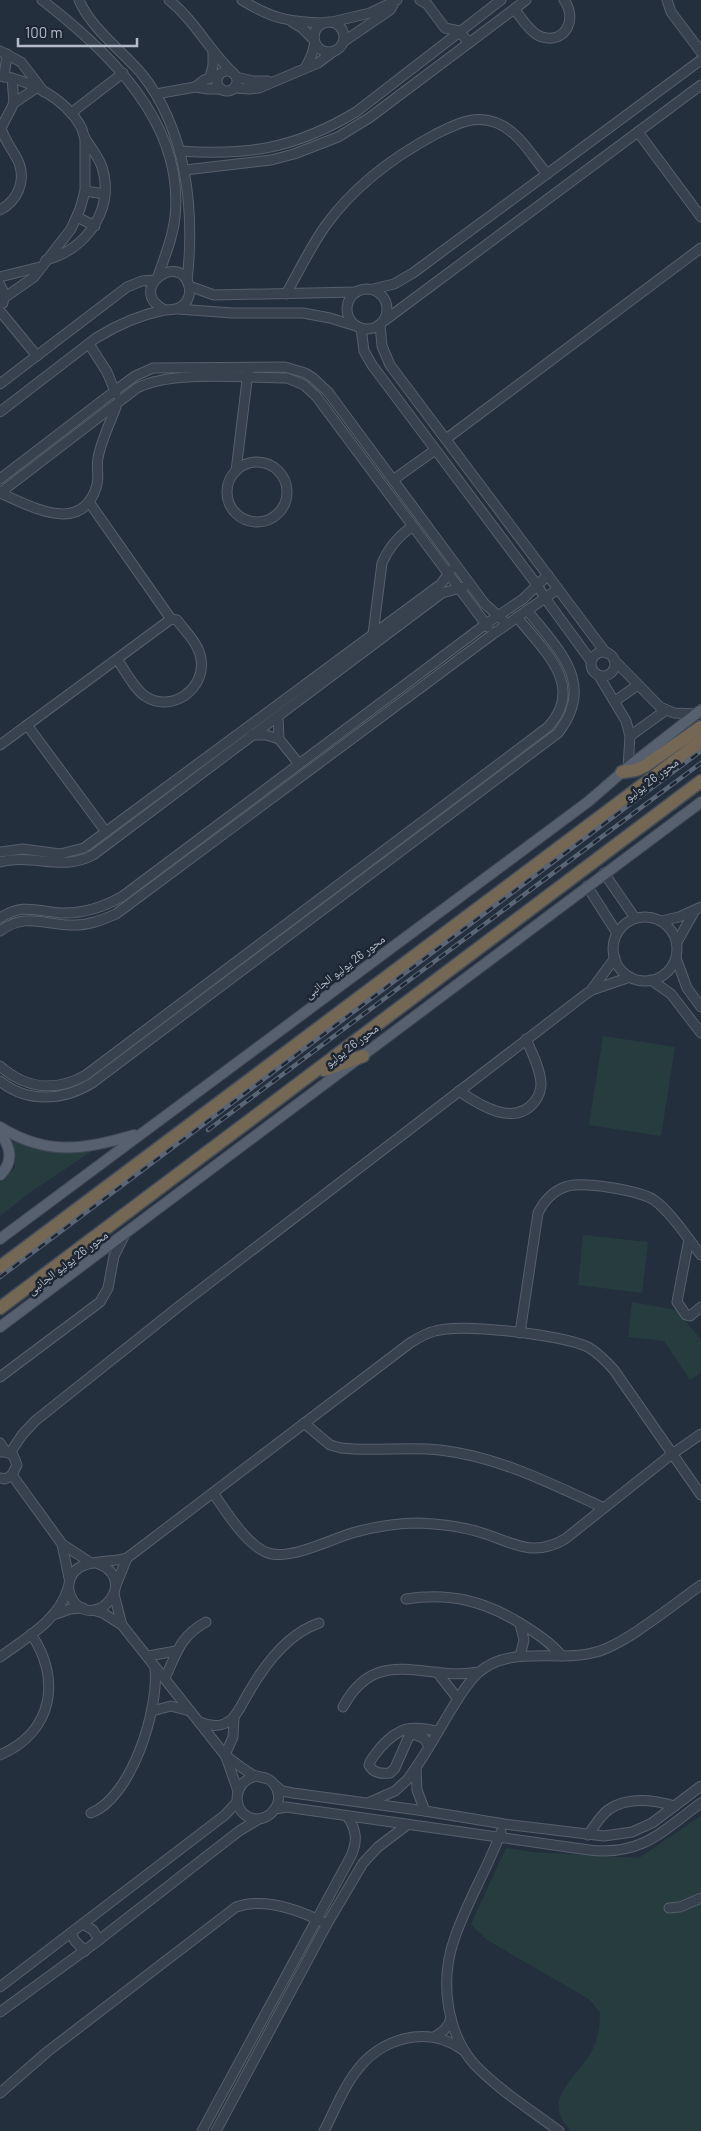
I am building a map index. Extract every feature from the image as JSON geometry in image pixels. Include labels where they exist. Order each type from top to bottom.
[{"type":"highway","points":[[625,769],[636,770],[645,766],[701,727]]},
{"type":"highway","name":"محور 26 يوليو","points":[[0,1267],[701,741]]},
{"type":"highway","name":"محور 26 يوليو","points":[[0,1308],[701,781]]},
{"type":"highway","points":[[310,1076],[363,1056]]},
{"type":"main road","name":"محور 26 يوليو الجانبى","points":[[0,1239],[140,1133],[589,801],[625,769],[699,712]]},
{"type":"main road","name":"محور 26 يوليو الجانبى","points":[[0,1327],[363,1056],[586,886],[701,802]]},
{"type":"main road","points":[[0,1126],[34,1143],[58,1148],[95,1146],[140,1133]]},
{"type":"main road","points":[[0,1133],[10,1151],[7,1165],[0,1175]]},
{"type":"street","points":[[42,0],[70,22],[122,73],[145,102],[152,116],[171,164],[176,198],[172,233],[151,295],[157,305],[165,310]]},
{"type":"street","points":[[79,0],[91,19],[141,74],[156,94],[168,118],[180,151],[185,170],[189,222],[188,284],[190,292],[186,302],[177,309]]},
{"type":"street","points":[[169,0],[188,18],[213,52],[234,75],[234,88]]},
{"type":"street","points":[[242,0],[254,3],[265,13],[302,28],[322,50],[334,51]]},
{"type":"street","points":[[180,151],[237,153],[287,144],[311,136],[356,112],[444,42],[501,0]]},
{"type":"street","points":[[185,170],[271,160],[317,147],[338,137],[368,118],[526,0]]},
{"type":"street","points":[[514,9],[534,33],[541,36],[555,37],[562,34],[570,22],[570,8],[564,0]]},
{"type":"street","points":[[667,0],[672,12],[701,52]]},
{"type":"street","points":[[195,87],[208,90],[221,88],[228,90],[234,88],[250,89],[318,63],[343,42],[390,10],[396,1]]},
{"type":"street","points":[[306,67],[312,54],[317,28],[328,23],[364,15],[396,1]]},
{"type":"street","points":[[424,1],[445,28],[459,32],[469,43]]},
{"type":"street","points":[[291,22],[328,23],[342,30],[343,42]]},
{"type":"street","points":[[445,28],[444,42],[454,54]]},
{"type":"street","points":[[213,52],[214,76],[221,88]]},
{"type":"street","points":[[14,103],[5,77],[3,53],[14,57],[27,68],[46,94]]},
{"type":"street","points":[[0,384],[127,287],[156,278],[163,273],[174,272],[184,277],[188,284],[214,295],[356,292],[394,284],[413,273],[701,60]]},
{"type":"street","points":[[156,94],[195,87],[225,71],[253,81],[274,81]]},
{"type":"street","points":[[71,113],[122,73]]},
{"type":"street","points":[[0,277],[43,264],[69,252],[95,226],[102,210],[105,194],[105,182],[100,164],[71,113],[59,102],[36,88],[5,77]]},
{"type":"street","points":[[0,412],[88,344],[112,328],[165,310],[177,309],[232,313],[303,313],[371,329],[382,323],[701,85]]},
{"type":"street","points":[[0,210],[16,196],[21,180],[19,164],[0,129],[14,103],[36,88]]},
{"type":"street","points":[[286,294],[326,226],[348,199],[372,175],[400,154],[460,122],[484,120],[506,128],[515,135],[547,174]]},
{"type":"street","points":[[638,132],[701,218]]},
{"type":"street","points":[[37,356],[0,309],[4,298],[34,277],[64,240],[77,217],[85,191],[85,138]]},
{"type":"street","points":[[0,149],[10,150]]},
{"type":"street","points":[[85,191],[105,194]]},
{"type":"street","points":[[77,217],[95,226]]},
{"type":"street","points":[[446,439],[701,248]]},
{"type":"street","points":[[0,285],[4,298]]},
{"type":"street","points":[[372,289],[378,292],[385,300],[388,310],[382,323],[382,346],[390,366],[606,653],[660,707],[666,710],[699,712]]},
{"type":"street","points":[[356,292],[347,306],[349,317],[359,327],[362,343],[368,358],[537,585],[591,661]]},
{"type":"street","points":[[0,493],[47,513],[59,515],[71,513],[89,502],[97,488],[98,458],[116,406],[116,390],[107,372],[88,344]]},
{"type":"street","points":[[236,471],[254,462],[261,462],[274,467],[283,477],[287,489],[287,497],[281,510],[270,518],[257,521],[238,514],[230,503],[228,490],[232,476],[236,471],[248,367]]},
{"type":"street","points":[[0,479],[135,376],[153,368],[285,367],[295,369],[314,378],[328,392],[484,603],[507,624]]},
{"type":"street","points":[[0,493],[116,406],[137,388],[156,380],[166,378],[287,378],[296,381],[311,391],[493,634]]},
{"type":"street","points":[[393,480],[435,450]]},
{"type":"street","points":[[89,502],[171,619],[176,620],[198,649],[202,658],[200,678],[189,694],[171,702],[151,700],[142,695],[116,659]]},
{"type":"street","points":[[372,634],[382,563],[391,546],[404,532],[413,526]]},
{"type":"street","points":[[0,852],[24,849],[52,854],[68,853],[84,848],[441,584],[447,572],[456,565]]},
{"type":"street","points":[[0,918],[12,911],[27,908],[73,913],[87,911],[112,902],[486,624],[528,595],[548,575]]},
{"type":"street","points":[[0,862],[25,858],[60,864],[82,861],[93,855],[442,593],[460,590],[469,583]]},
{"type":"street","points":[[0,931],[22,920],[72,925],[87,924],[116,914],[493,634],[558,589]]},
{"type":"street","points":[[0,1081],[13,1090],[36,1097],[60,1097],[82,1090],[558,733],[570,715],[573,705],[574,688],[572,672],[567,662],[527,610]]},
{"type":"street","points":[[0,1066],[19,1080],[30,1084],[54,1087],[76,1081],[86,1075],[548,728],[555,719],[564,699],[562,678],[557,668],[518,617]]},
{"type":"street","points":[[0,745],[171,619]]},
{"type":"street","points":[[606,653],[595,655],[591,661],[591,668],[599,676],[626,721],[630,736],[625,769]]},
{"type":"street","points":[[599,676],[610,673],[614,667],[614,660]]},
{"type":"street","points":[[615,701],[638,685]]},
{"type":"street","points":[[630,736],[666,710]]},
{"type":"street","points":[[278,716],[279,739]]},
{"type":"street","points":[[27,725],[106,832]]},
{"type":"street","points":[[252,735],[266,735],[279,739],[299,764]]},
{"type":"street","points":[[604,873],[635,918]]},
{"type":"street","points":[[586,886],[617,933]]},
{"type":"street","points":[[662,920],[674,934],[677,942],[676,958],[671,968],[662,976],[651,980],[636,980],[623,972],[614,958],[613,949],[617,933],[622,926],[635,918],[644,916],[662,920],[697,909]]},
{"type":"street","points":[[677,942],[697,909]]},
{"type":"street","points":[[592,990],[614,958]]},
{"type":"street","points":[[676,958],[687,988],[701,1007]]},
{"type":"street","points":[[5,1452],[35,1421],[178,1307],[526,1039],[592,990],[630,977]]},
{"type":"street","points":[[651,980],[671,994],[701,1033]]},
{"type":"street","points":[[459,1091],[480,1105],[501,1112],[511,1114],[527,1110],[539,1096],[541,1085],[526,1039]]},
{"type":"street","points":[[76,1081],[82,1090]]},
{"type":"street","points":[[520,1333],[538,1213],[544,1201],[566,1186],[577,1185],[640,1194],[655,1201],[701,1255]]},
{"type":"street","points":[[0,1377],[100,1302],[108,1288],[114,1256],[125,1234]]},
{"type":"street","points":[[689,1239],[677,1302],[686,1315],[690,1316],[701,1307]]},
{"type":"street","points":[[93,1610],[106,1605],[115,1590],[120,1571],[127,1558],[422,1335],[449,1329],[520,1333],[587,1347],[602,1357],[614,1370],[701,1495]]},
{"type":"street","points":[[304,1423],[330,1445],[341,1448],[419,1448],[465,1453],[482,1457],[529,1473],[604,1508]]},
{"type":"street","points":[[213,1493],[254,1545],[262,1551],[282,1555],[353,1532],[378,1527],[419,1523],[470,1530],[523,1548],[540,1549],[565,1539],[672,1454],[701,1434]]},
{"type":"street","points":[[0,1443],[5,1452],[17,1462],[17,1469],[12,1475],[5,1479],[0,1478]]},
{"type":"street","points":[[12,1475],[62,1544],[93,1563],[102,1565],[112,1573],[122,1625]]},
{"type":"street","points":[[62,1544],[73,1600],[83,1608]]},
{"type":"street","points":[[54,1616],[65,1598],[69,1583],[78,1567],[127,1558]]},
{"type":"street","points":[[365,1803],[395,1791],[407,1780],[466,1686],[479,1672],[492,1665],[520,1656],[562,1656],[595,1652],[612,1646],[701,1585]]},
{"type":"street","points":[[406,1599],[437,1596],[467,1599],[496,1609],[547,1640],[562,1656]]},
{"type":"street","points":[[0,1657],[54,1616],[70,1609],[83,1608],[104,1613],[122,1625],[225,1755],[256,1776],[267,1779],[282,1791],[504,1824],[604,1836],[632,1832],[652,1823],[701,1786]]},
{"type":"street","points":[[165,1678],[176,1652],[188,1634],[206,1622]]},
{"type":"street","points":[[259,1818],[252,1818],[242,1812],[237,1802],[238,1791],[225,1755],[233,1737],[234,1718],[252,1686],[280,1649],[293,1636],[307,1627],[319,1623]]},
{"type":"street","points":[[520,1624],[524,1640],[520,1656]]},
{"type":"street","points":[[0,1756],[17,1746],[36,1727],[44,1712],[49,1696],[50,1680],[47,1663],[41,1647],[31,1634]]},
{"type":"street","points":[[148,1656],[176,1652]]},
{"type":"street","points":[[91,1813],[108,1804],[117,1792],[138,1753],[152,1712],[156,1689],[155,1666]]},
{"type":"street","points":[[343,1707],[352,1691],[362,1681],[377,1673],[407,1668],[462,1674],[479,1672]]},
{"type":"street","points":[[437,1672],[458,1700]]},
{"type":"street","points":[[152,1712],[171,1706],[190,1710]]},
{"type":"street","points":[[199,1722],[217,1726],[234,1718]]},
{"type":"street","points":[[412,1731],[393,1771],[382,1774],[371,1770],[370,1760],[398,1731],[412,1731],[438,1731]]},
{"type":"street","points":[[412,1731],[424,1738],[428,1746]]},
{"type":"street","points":[[416,1768],[417,1790],[425,1811]]},
{"type":"street","points":[[238,1791],[245,1781],[256,1776]]},
{"type":"street","points":[[0,2012],[99,1940],[240,1831],[259,1818],[271,1814],[279,1798],[276,1786]]},
{"type":"street","points":[[588,1835],[609,1810],[627,1802],[651,1801],[674,1806]]},
{"type":"street","points":[[0,1987],[225,1815],[237,1802]]},
{"type":"street","points":[[275,1809],[286,1807],[602,1852],[623,1850],[646,1842],[701,1803]]},
{"type":"street","points":[[202,2131],[355,1848],[356,1836],[353,1825],[347,1816]]},
{"type":"street","points":[[465,2052],[451,2018],[448,1979],[454,1940],[504,1824]]},
{"type":"street","points":[[216,2131],[327,1924],[366,1859],[378,1847],[407,1825]]},
{"type":"street","points":[[669,1908],[680,1907],[701,1898]]},
{"type":"street","points":[[0,2094],[47,2052],[236,1907],[255,1903],[267,1905],[317,1918],[327,1924]]},
{"type":"street","points":[[83,1924],[93,1930],[99,1940]]},
{"type":"street","points":[[71,1933],[75,1941],[85,1950]]},
{"type":"street","points":[[434,2037],[442,2033],[448,2026],[451,2018]]},
{"type":"street","points":[[324,2131],[354,2073],[367,2059],[396,2041],[406,2038],[434,2037],[445,2040],[465,2052],[489,2078],[559,2131]]},
{"type":"green space","points":[[603,1036],[675,1047],[661,1136],[589,1125]]},
{"type":"green space","points":[[13,1140],[34,1145],[92,1151],[32,1191],[0,1216],[0,1182],[15,1168]]},
{"type":"green space","points":[[583,1235],[648,1242],[642,1293],[578,1285]]},
{"type":"green space","points":[[632,1302],[677,1310],[701,1340],[701,1373],[690,1380],[664,1341],[628,1337]]},
{"type":"green space","points":[[701,1816],[701,2131],[571,2131],[562,2120],[559,2109],[560,2099],[570,2080],[592,2051],[600,2023],[600,2013],[589,1999],[487,1940],[471,1924],[506,1848],[532,1852],[639,1858]]},
{"type":"railway","points":[[0,1277],[701,751]]},
{"type":"railway","points":[[208,1130],[701,763]]}]
